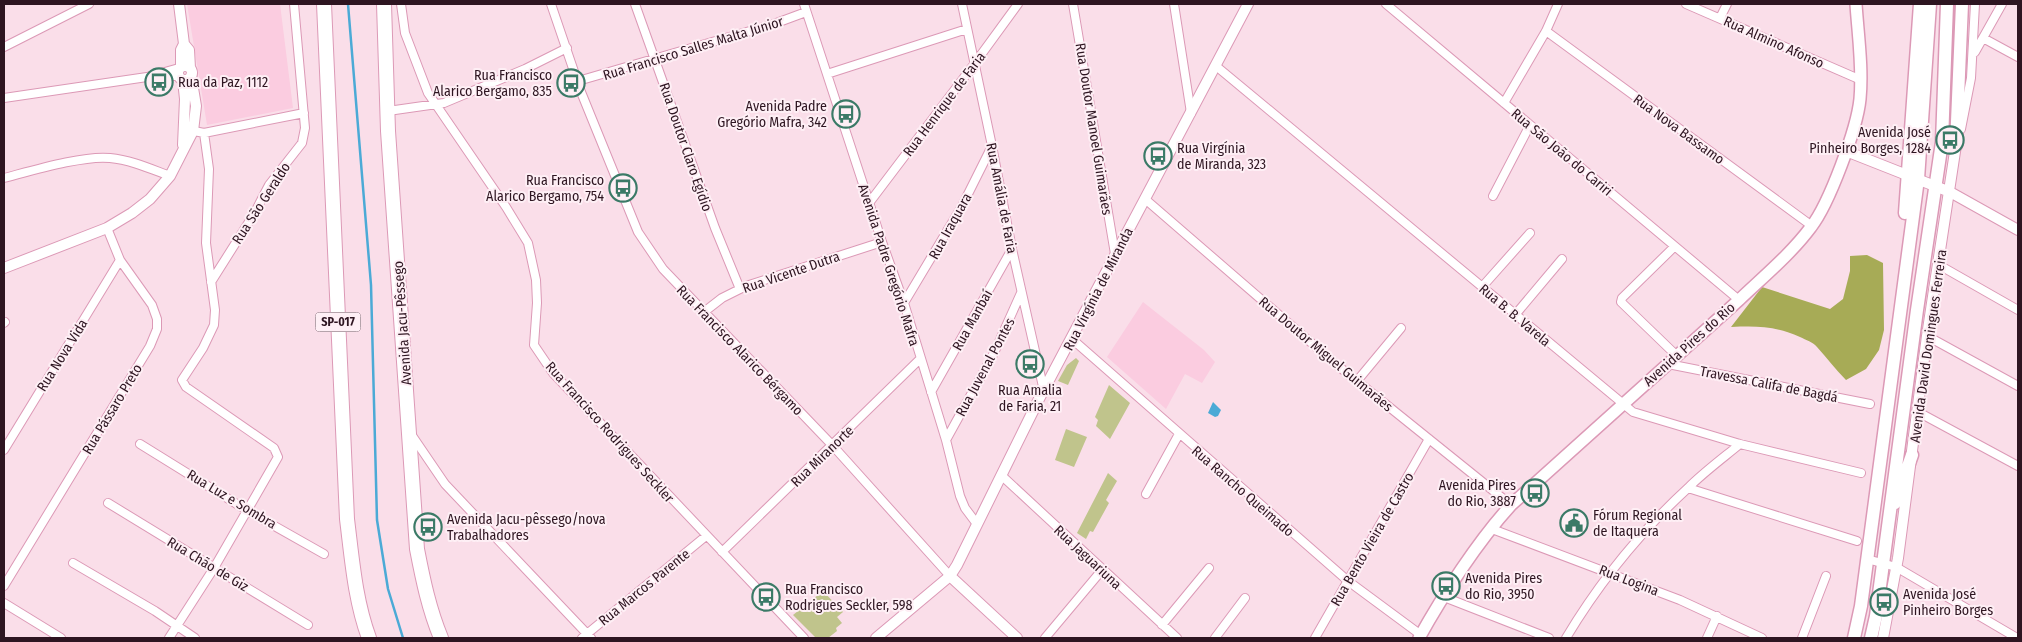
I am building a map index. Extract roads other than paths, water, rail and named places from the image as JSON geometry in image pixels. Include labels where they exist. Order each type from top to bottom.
[{"type":"highway","name":"SP-017","points":[[324,4],[347,520],[359,604],[369,638]]},
{"type":"highway","name":"Avenida Jacu-Pêssego","points":[[384,4],[388,111],[417,549],[424,585],[433,618],[441,638]]},
{"type":"main road","name":"Avenida Pires do Rio","points":[[1420,636],[1444,597],[1511,505],[1739,300],[1812,226],[1833,185],[1846,151],[1860,101],[1861,80],[1856,4]]},
{"type":"main road","points":[[1912,177],[1920,4]]},
{"type":"main road","points":[[1854,638],[1861,606],[1901,296],[1930,4]]},
{"type":"main road","points":[[1871,638],[1876,616],[1942,142],[1947,4]]},
{"type":"main road","points":[[1955,4],[1961,22]]},
{"type":"main road","points":[[1956,145],[1962,4]]},
{"type":"main road","points":[[1889,517],[1912,455]]},
{"type":"street","points":[[4,47],[89,4]]},
{"type":"street","points":[[4,268],[107,228],[150,200],[170,176],[183,148],[196,106],[184,73],[180,50],[184,44],[179,4]]},
{"type":"street","name":"Rua São Geraldo","points":[[212,282],[254,214],[269,185],[302,143],[305,128],[294,4]]},
{"type":"street","name":"Rua Francisco Rodrigues Seckler","points":[[401,4],[405,33],[424,85],[501,199],[528,244],[536,280],[537,303],[534,345],[553,373],[804,638]]},
{"type":"street","name":"Rua Francisco Alarico Bérgamo","points":[[551,4],[578,81],[638,232],[663,269],[832,446],[950,576],[1017,638]]},
{"type":"street","name":"Rua Doutor Claro Egídio","points":[[635,4],[715,228],[740,289]]},
{"type":"street","name":"Avenida Padre Gregório Mafra","points":[[804,4],[882,242],[904,303],[946,440],[960,496],[965,508],[977,524]]},
{"type":"street","name":"Rua Amália de Faria","points":[[962,4],[1021,293],[1044,392]]},
{"type":"street","name":"Rua Henrique de Faria","points":[[869,203],[1018,4]]},
{"type":"street","name":"Rua Doutor Manoel Guimarães","points":[[1073,4],[1115,254]]},
{"type":"street","points":[[1174,4],[1190,113]]},
{"type":"street","name":"Rua Virgínia de Miranda","points":[[950,576],[1115,254],[1248,4]]},
{"type":"street","name":"Rua São João do Cariri","points":[[1386,4],[1739,300]]},
{"type":"street","points":[[1504,103],[1546,31],[1558,4]]},
{"type":"street","name":"Rua Almino Afonso","points":[[1686,4],[1861,80]]},
{"type":"street","points":[[1720,18],[1727,4]]},
{"type":"street","name":"Avenida David Domingues Ferreira","points":[[1883,638],[1896,567],[1927,336],[1956,145],[1965,114],[1974,54],[1975,4]]},
{"type":"street","name":"Avenida David Domingues Ferreira","points":[[1974,54],[2002,4]]},
{"type":"street","name":"Rua Francisco Salles Malta Júnior","points":[[578,81],[771,25],[806,12]]},
{"type":"street","points":[[827,74],[967,29]]},
{"type":"street","name":"Rua Nova Bassamo","points":[[1546,31],[1812,226]]},
{"type":"street","points":[[1983,38],[2018,57]]},
{"type":"street","points":[[388,111],[444,103],[567,48]]},
{"type":"street","name":"Rua B. B. Varela","points":[[1216,66],[1622,404],[1641,416],[1740,444],[1861,473]]},
{"type":"street","points":[[4,98],[148,76],[184,73]]},
{"type":"street","points":[[188,130],[204,133],[304,113]]},
{"type":"street","points":[[1493,196],[1530,125]]},
{"type":"street","points":[[169,638],[214,568],[276,464],[278,454],[274,448],[183,384],[182,378],[203,348],[214,325],[215,310],[206,243],[208,169],[204,133]]},
{"type":"street","name":"Rua Iraquara","points":[[904,303],[962,206],[992,146]]},
{"type":"street","points":[[1846,151],[1950,192],[2018,230]]},
{"type":"street","points":[[4,178],[38,169],[98,158],[121,160],[170,176]]},
{"type":"street","name":"Rua Doutor Miguel Guimarães","points":[[1145,199],[1357,382],[1511,505]]},
{"type":"street","name":"Rua Pássaro Preto","points":[[4,586],[150,346],[157,329],[157,319],[152,305],[120,260],[107,228]]},
{"type":"street","points":[[1482,287],[1530,233]]},
{"type":"street","name":"Rua Vicente Dutra","points":[[704,312],[722,298],[740,289],[882,242]]},
{"type":"street","points":[[1672,360],[1621,302],[1622,298],[1674,247]]},
{"type":"street","name":"Rua Manbaí","points":[[932,392],[1012,249]]},
{"type":"street","points":[[1515,315],[1562,259]]},
{"type":"street","name":"Rua Nova Vida","points":[[4,450],[120,260]]},
{"type":"street","points":[[1939,265],[2018,310]]},
{"type":"street","name":"Rua Juvenal Pontes","points":[[946,440],[994,353],[1021,293]]},
{"type":"street","points":[[1357,382],[1401,328]]},
{"type":"street","points":[[1927,336],[2018,386]]},
{"type":"street","name":"Rua Rancho Queimado","points":[[1072,339],[1348,581],[1420,636]]},
{"type":"street","name":"Rua Miranorte","points":[[722,552],[920,359]]},
{"type":"street","name":"Travessa Califa de Bagdá","points":[[1672,360],[1870,404]]},
{"type":"street","points":[[1918,412],[2018,466]]},
{"type":"street","points":[[409,431],[420,450],[445,484],[587,637]]},
{"type":"street","points":[[1146,494],[1179,434]]},
{"type":"street","name":"Rua Bento Vieira de Castro","points":[[1315,638],[1429,440]]},
{"type":"street","name":"Rua Luz e Sombra","points":[[140,444],[324,554]]},
{"type":"street","points":[[1566,638],[1587,603],[1610,572],[1655,521],[1688,488],[1740,444]]},
{"type":"street","name":"Rua Jaguariuna","points":[[1001,475],[1177,638]]},
{"type":"street","points":[[1688,488],[1857,541]]},
{"type":"street","name":"Rua Chão de Giz","points":[[108,504],[308,625]]},
{"type":"street","name":"Rua Logina","points":[[1492,529],[1610,572],[1717,616],[1762,638]]},
{"type":"street","name":"Rua Marcos Parente","points":[[587,637],[706,536]]},
{"type":"street","points":[[1867,559],[1896,567],[2017,638]]},
{"type":"street","points":[[73,562],[195,638]]},
{"type":"street","points":[[1162,624],[1208,568]]},
{"type":"street","points":[[1045,638],[1102,570]]},
{"type":"street","points":[[876,638],[950,576]]},
{"type":"street","points":[[1802,638],[1826,576]]},
{"type":"street","points":[[1444,597],[1549,638]]},
{"type":"street","points":[[1214,638],[1245,598]]},
{"type":"street","points":[[4,603],[61,638]]},
{"type":"street","points":[[1707,638],[1717,616]]},
{"type":"water","points":[[1213,402],[1221,410],[1218,416],[1215,417],[1208,413]]},
{"type":"waterway","points":[[348,4],[371,285],[377,520],[388,589],[403,638]]},
{"type":"place","name":"Rua da Paz, 1112","points":[[159,82]]},
{"type":"place","name":"Rua Francisco Alarico Bergamo, 835","points":[[571,83]]},
{"type":"place","name":"Avenida Padre Gregório Mafra, 342","points":[[846,114]]},
{"type":"place","name":"Avenida José Pinheiro Borges, 1284","points":[[1950,140]]},
{"type":"place","name":"Rua Virgínia de Miranda, 323","points":[[1158,156]]},
{"type":"place","name":"Rua Francisco Alarico Bergamo, 754","points":[[623,188]]},
{"type":"place","name":"Rua Amalia de Faria, 21","points":[[1030,364]]},
{"type":"place","name":"Avenida Pires do Rio, 3887","points":[[1535,493]]},
{"type":"place","name":"Fórum Regional de Itaquera","points":[[1574,523]]},
{"type":"place","name":"Avenida Jacu-pêssego/nova Trabalhadores","points":[[428,527]]},
{"type":"place","name":"Avenida Pires do Rio, 3950","points":[[1446,586]]},
{"type":"place","name":"Rua Francisco Rodrigues Seckler, 598","points":[[766,597]]},
{"type":"place","name":"Avenida José Pinheiro Borges","points":[[1884,602]]}]
